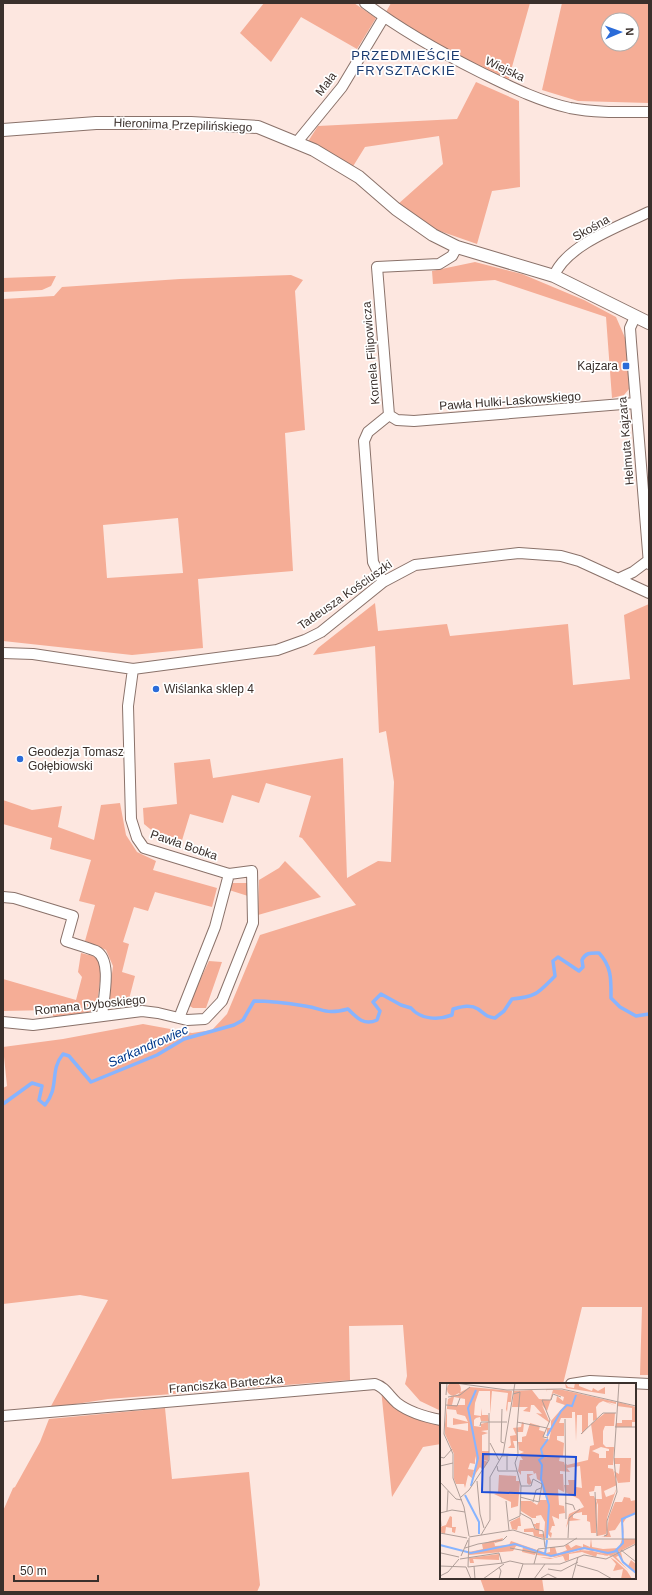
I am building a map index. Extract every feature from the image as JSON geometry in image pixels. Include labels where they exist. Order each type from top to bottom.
[{"type":"street","name":"Wiejska","points":[[365,3],[384,17],[451,58],[507,86],[550,103],[594,111],[649,112]]},
{"type":"street","name":"Mała","points":[[297,142],[342,86],[384,17]]},
{"type":"street","name":"Hieronima Przepilińskiego","points":[[3,130],[96,123],[191,123],[258,128],[297,142],[314,150],[359,177],[396,209],[433,235],[457,247],[554,276],[649,323]]},
{"type":"street","name":"Skośna","points":[[554,276],[557,268],[564,259],[591,241],[649,212]]},
{"type":"street","name":"Kornela Filipowicza","points":[[383,582],[373,562],[364,441],[368,432],[389,415],[377,267],[440,264],[452,256],[457,247]]},
{"type":"street","name":"Helmuta Kajzara","points":[[635,317],[630,328],[649,564]]},
{"type":"street","name":"Pawła Hulki-Laskowskiego","points":[[389,415],[397,420],[414,421],[635,404]]},
{"type":"street","name":"Tadeusza Kościuszki","points":[[3,653],[33,654],[133,669],[277,650],[291,646],[321,632],[383,582],[415,565],[520,553],[561,556],[579,561],[649,593]]},
{"type":"street","points":[[618,579],[633,572],[649,560]]},
{"type":"street","name":"Pawła Bobka","points":[[133,669],[128,706],[127,734],[131,819],[137,838],[144,848],[229,874],[252,871]]},
{"type":"street","name":"Romana Dyboskiego","points":[[3,1022],[33,1025],[142,1011],[187,1020],[204,1019],[222,1001],[253,923],[252,871]]},
{"type":"street","points":[[179,1018],[215,927],[229,874]]},
{"type":"street","points":[[3,897],[14,898],[73,916],[66,941],[97,952],[104,959],[106,967],[102,1016]]},
{"type":"street","points":[[577,1383],[590,1381],[629,1383]]},
{"type":"street","points":[[636,1383],[649,1384]]},
{"type":"street","name":"Franciszka Barteczka","points":[[3,1416],[375,1384],[381,1386],[397,1403],[410,1411],[422,1416],[440,1420]]},
{"type":"shaded area","points":[[264,3],[354,3],[376,18],[357,49],[301,17],[271,62],[240,33]]},
{"type":"shaded area","points":[[391,3],[530,3],[508,81],[455,55],[386,12]]},
{"type":"shaded area","points":[[562,3],[649,3],[649,103],[578,101],[542,90]]},
{"type":"shaded area","points":[[476,82],[519,101],[520,187],[492,191],[477,244],[434,229],[397,205],[443,164],[439,136],[365,147],[352,168],[307,143],[318,126],[457,119]]},
{"type":"shaded area","points":[[475,262],[522,274],[584,300],[616,317],[626,340],[629,389],[624,395],[612,398],[606,317],[495,280],[433,284],[432,271]]},
{"type":"shaded area","points":[[291,275],[303,280],[295,291],[305,430],[285,433],[293,571],[198,579],[203,648],[132,655],[3,641],[3,299],[54,296],[62,287],[180,279]],"holes":[[[178,518],[183,573],[107,578],[103,525]]]},
{"type":"shaded area","points":[[56,276],[51,286],[42,290],[3,292],[3,278]]},
{"type":"shaded area","points":[[375,603],[378,631],[447,624],[450,636],[568,624],[573,685],[630,679],[624,615],[649,604],[649,1375],[640,1375],[642,1307],[582,1307],[563,1383],[440,1383],[440,1411],[420,1401],[405,1384],[407,1376],[403,1325],[349,1326],[350,1380],[108,1399],[50,1408],[108,1300],[80,1295],[3,1304],[3,1088],[7,1086],[3,1047],[63,1039],[143,1024],[192,1033],[212,1030],[227,1014],[260,935],[356,905],[302,838],[299,837],[311,796],[266,783],[259,803],[232,795],[223,823],[190,814],[180,847],[167,843],[144,824],[143,808],[177,804],[174,763],[210,759],[213,778],[343,758],[347,878],[378,861],[391,862],[394,782],[386,731],[379,733],[375,646],[313,655],[318,648]]},
{"type":"shaded area","points":[[3,800],[32,810],[62,806],[58,827],[94,840],[101,805],[120,803],[126,835],[137,852],[156,861],[153,870],[217,888],[212,907],[155,892],[148,911],[134,907],[123,942],[129,944],[122,972],[135,976],[128,1003],[108,1005],[113,966],[106,950],[85,941],[95,905],[79,901],[91,860],[50,849],[52,838],[3,824]]},
{"type":"shaded area","points":[[285,861],[321,897],[258,915],[259,880],[279,868]]},
{"type":"shaded area","points":[[231,883],[247,883],[248,896],[229,890]]},
{"type":"shaded area","points":[[81,953],[97,957],[102,964],[97,1006],[93,1011],[54,1018],[51,1010],[3,1011],[3,979],[76,1000],[82,977],[78,972]]},
{"type":"shaded area","points":[[209,961],[222,962],[206,1008],[193,1008],[188,1005]]},
{"type":"shaded area","points":[[381,1389],[440,1420],[440,1444],[423,1447],[392,1497]]},
{"type":"shaded area","points":[[165,1408],[172,1479],[249,1472],[260,1585],[257,1592],[3,1592],[3,1511],[13,1488],[15,1487],[40,1442],[49,1419]]},
{"type":"shaded area","points":[[480,1579],[542,1579],[544,1592],[485,1592]]},
{"type":"waterway","name":"Sarkandrowiec","points":[[3,1104],[32,1083],[42,1086],[39,1100],[45,1105],[50,1098],[54,1085],[56,1067],[63,1054],[69,1056],[91,1082],[157,1055],[184,1039],[234,1025],[243,1020],[254,1001],[292,1004],[312,1007],[325,1011],[340,1011],[348,1009],[364,1022],[372,1022],[377,1020],[380,1011],[373,1002],[381,994],[401,1005],[411,1008],[415,1012],[425,1017],[447,1017],[452,1015],[453,1009],[469,1006],[475,1007],[488,1016],[495,1018],[504,1011],[512,999],[526,997],[536,993],[555,976],[553,961],[558,957],[579,971],[583,967],[582,960],[585,956],[599,953],[609,969],[611,980],[611,998],[620,1007],[636,1016],[649,1014]]},
{"type":"place","name":"Kajzara","points":[[626,366]]},
{"type":"place","name":"Wiślanka sklep 4","points":[[156,689]]},
{"type":"place","name":"Geodezja Tomasz Gołębiowski","points":[[20,759]]},
{"type":"district","name":"PRZEDMIEŚCIE FRYSZTACKIE","points":[[406,62]]}]
